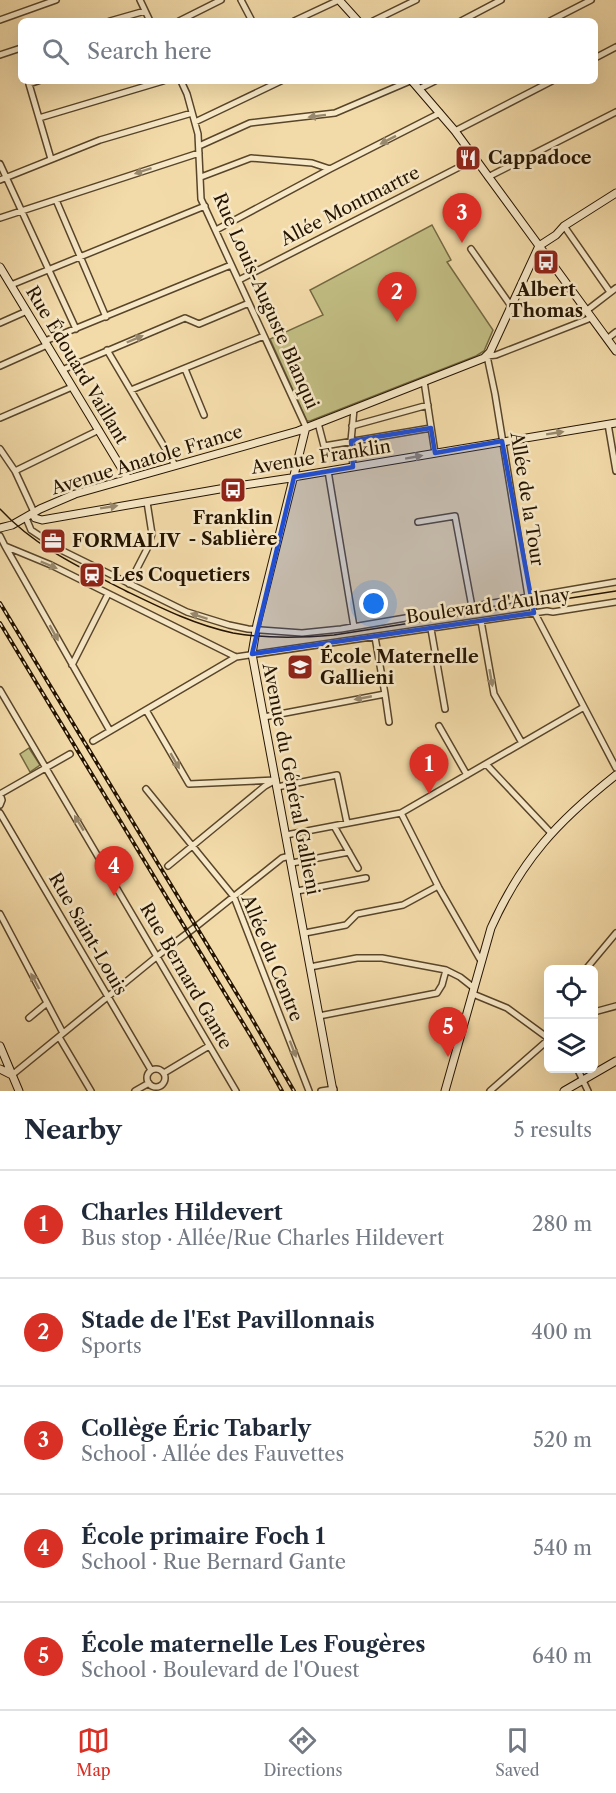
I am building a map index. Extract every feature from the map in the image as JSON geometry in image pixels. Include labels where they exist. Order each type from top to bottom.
[{"type":"street","points":[[0,20],[56,0]]},
{"type":"street","points":[[140,0],[149,18]]},
{"type":"street","points":[[185,18],[221,0]]},
{"type":"street","points":[[241,0],[250,18]]},
{"type":"street","points":[[300,18],[339,0],[355,18]]},
{"type":"street","points":[[379,18],[416,0]]},
{"type":"street","points":[[467,18],[501,0]]},
{"type":"street","points":[[556,18],[591,0]]},
{"type":"street","points":[[120,18],[145,10]]},
{"type":"street","points":[[598,56],[616,47]]},
{"type":"street","points":[[0,55],[18,49]]},
{"type":"street","points":[[29,84],[51,159]]},
{"type":"street","points":[[39,118],[154,84]]},
{"type":"street","name":"Rue Louis-Auguste Blanqui","points":[[182,84],[195,122],[199,149],[201,199],[306,427]]},
{"type":"street","points":[[195,122],[275,84]]},
{"type":"street","points":[[0,218],[199,149],[250,123],[335,113],[404,84]]},
{"type":"street","points":[[414,84],[455,131],[616,351]]},
{"type":"street","points":[[419,89],[429,84]]},
{"type":"street","points":[[455,131],[546,84]]},
{"type":"street","points":[[488,177],[616,112]]},
{"type":"street","points":[[3,178],[100,140],[192,113]]},
{"type":"street","points":[[216,230],[440,113]]},
{"type":"street","name":"Allée Montmartre","points":[[239,280],[473,156]]},
{"type":"street","points":[[201,177],[245,159],[262,158],[312,163],[330,169]]},
{"type":"street","points":[[0,164],[3,178],[22,211],[76,329]]},
{"type":"street","points":[[487,356],[539,246],[564,226],[616,193]]},
{"type":"street","points":[[56,200],[106,317]]},
{"type":"street","points":[[11,285],[205,206]]},
{"type":"street","points":[[564,226],[610,292]]},
{"type":"street","points":[[471,249],[511,306]]},
{"type":"street","points":[[0,366],[76,329],[231,265]]},
{"type":"street","name":"Rue Édouard Vaillant","points":[[0,267],[128,479]]},
{"type":"street","points":[[586,310],[616,288]]},
{"type":"street","points":[[62,370],[185,318],[199,324],[249,303]]},
{"type":"street","points":[[0,323],[27,311]]},
{"type":"street","points":[[487,356],[496,355],[591,318]]},
{"type":"street","points":[[607,339],[616,332]]},
{"type":"street","points":[[131,390],[264,336]]},
{"type":"street","points":[[107,350],[175,465]]},
{"type":"street","name":"Avenue Anatole France","points":[[0,528],[75,494],[298,431],[487,356]]},
{"type":"street","name":"Allée de la Tour","points":[[487,356],[528,598],[616,768]]},
{"type":"street","points":[[185,369],[204,415]]},
{"type":"street","points":[[424,381],[435,453]]},
{"type":"street","points":[[0,418],[72,387]]},
{"type":"street","points":[[352,426],[428,405]]},
{"type":"street","points":[[353,467],[351,441],[354,409]]},
{"type":"street","points":[[318,423],[324,446],[431,428]]},
{"type":"street","points":[[612,423],[616,471]]},
{"type":"street","name":"Avenue Franklin","points":[[30,516],[42,520],[612,423]]},
{"type":"street","name":"Avenue du Général Gallieni","points":[[306,427],[252,654],[308,939],[334,1090]]},
{"type":"street","points":[[15,471],[99,430]]},
{"type":"street","points":[[0,449],[15,471],[33,510],[30,516]]},
{"type":"street","points":[[328,471],[354,627]]},
{"type":"street","points":[[129,584],[152,534],[147,502]]},
{"type":"street","name":"Boulevard d'Aulnay","points":[[30,516],[31,530],[61,550],[187,612],[229,625],[256,630],[307,633],[354,627],[616,582]]},
{"type":"street","points":[[417,522],[455,516],[472,608]]},
{"type":"street","points":[[0,536],[110,731]]},
{"type":"street","points":[[5,546],[51,565],[236,657]]},
{"type":"street","points":[[72,665],[108,594]]},
{"type":"street","name":"Boulevard d'Aulnay","points":[[93,741],[236,657],[616,602]]},
{"type":"street","points":[[481,621],[494,694],[522,743]]},
{"type":"street","points":[[431,629],[445,708]]},
{"type":"street","points":[[375,637],[389,722]]},
{"type":"street","name":"Rue Bernard Gante","points":[[0,690],[236,1091]]},
{"type":"street","points":[[264,717],[385,694]]},
{"type":"street","points":[[286,835],[401,813],[584,707]]},
{"type":"street","points":[[146,710],[189,784],[277,784]]},
{"type":"street","points":[[439,726],[467,775]]},
{"type":"street","points":[[0,805],[2,800],[0,794],[70,754]]},
{"type":"street","points":[[486,764],[550,833]]},
{"type":"street","points":[[168,866],[265,786],[337,775],[347,823]]},
{"type":"street","points":[[445,1091],[491,928],[502,902],[550,833],[616,775]]},
{"type":"street","name":"Allée du Centre","points":[[146,789],[234,897],[309,1091]]},
{"type":"street","name":"Rue Saint-Louis","points":[[0,813],[151,1070]]},
{"type":"street","points":[[401,813],[438,886],[481,962]]},
{"type":"street","points":[[334,826],[358,868]]},
{"type":"street","points":[[12,1075],[157,956],[282,858],[349,852]]},
{"type":"street","points":[[297,891],[366,878]]},
{"type":"street","points":[[305,933],[346,925],[357,914],[403,905],[438,886]]},
{"type":"street","points":[[0,914],[91,1091]]},
{"type":"street","points":[[589,965],[616,933]]},
{"type":"street","points":[[311,967],[369,957],[446,970],[460,977],[473,991],[507,1008],[544,1035]]},
{"type":"street","points":[[320,1016],[437,993],[446,970]]},
{"type":"street","points":[[29,1018],[47,1003]]},
{"type":"street","points":[[598,1011],[616,1006]]},
{"type":"street","points":[[490,1091],[544,1043]]},
{"type":"street","points":[[164,1073],[209,1046]]},
{"type":"street","points":[[0,1047],[19,1091]]},
{"type":"street","points":[[564,1091],[616,1061]]},
{"type":"street","points":[[8,1065],[0,1069],[12,1075]]},
{"type":"street","points":[[160,1069],[164,1073],[165,1082],[162,1088],[149,1083],[147,1077],[151,1070],[160,1069]]},
{"type":"street","points":[[580,1073],[588,1091]]},
{"type":"street","points":[[135,1091],[149,1083]]},
{"type":"street","points":[[321,1091],[334,1090]]},
{"type":"highlighted area","points":[[431,428],[435,453],[502,441],[534,613],[252,654],[294,477],[353,467],[351,441]]},
{"type":"shaded area","points":[[432,225],[451,260],[447,262],[493,330],[484,351],[307,421],[270,339],[323,315],[310,290]]},
{"type":"shaded area","points":[[29,748],[40,765],[30,772],[20,754]]},
{"type":"tram line","points":[[0,509],[43,546],[92,574],[192,621],[219,630],[246,635],[284,637],[334,635],[616,591]]},
{"type":"railway","points":[[0,603],[294,1091]]},
{"type":"railway","points":[[0,623],[282,1091]]},
{"type":"place","name":"Cappadoce","points":[[468,158]]},
{"type":"place","name":"Collège Éric Tabarly","points":[[462,243]]},
{"type":"place","name":"Albert Thomas","points":[[546,262]]},
{"type":"place","name":"Stade de l'Est Pavillonnais","points":[[397,322]]},
{"type":"place","name":"Franklin - Sablière","points":[[233,490]]},
{"type":"place","name":"FORMALIV","points":[[53,541]]},
{"type":"place","name":"Les Coquetiers","points":[[92,575]]},
{"type":"place","name":"École Maternelle Gallieni","points":[[300,667]]},
{"type":"place","name":"Charles Hildevert","points":[[429,794]]},
{"type":"place","name":"École primaire Foch 1","points":[[114,896]]},
{"type":"place","name":"École maternelle Les Fougères","points":[[448,1057]]}]
